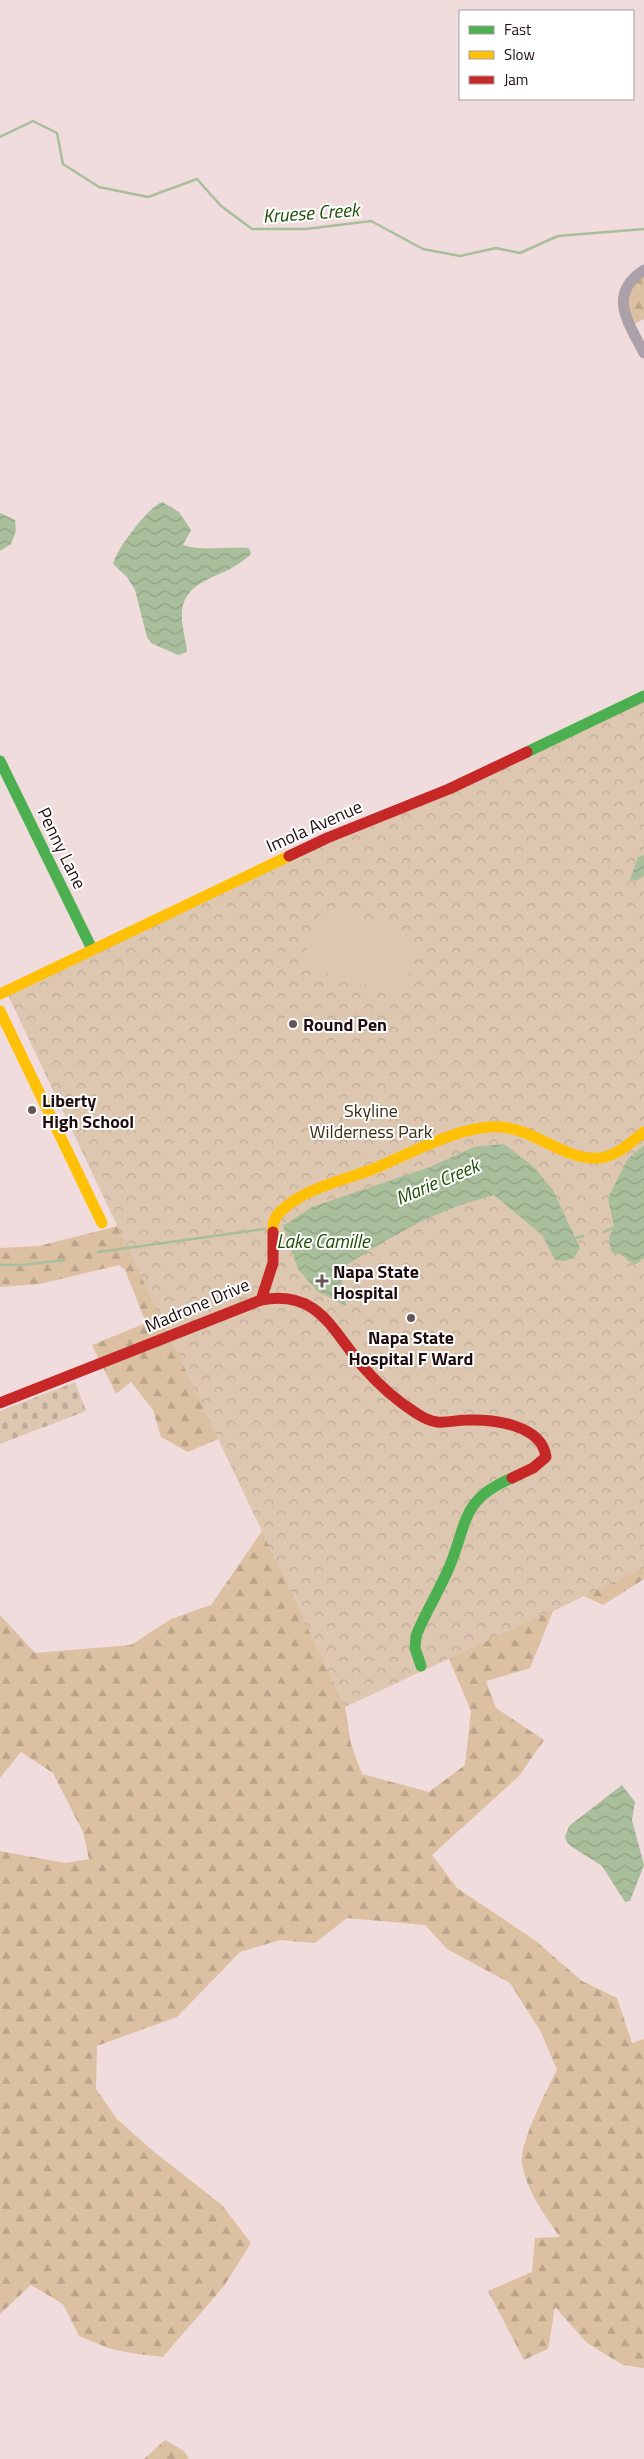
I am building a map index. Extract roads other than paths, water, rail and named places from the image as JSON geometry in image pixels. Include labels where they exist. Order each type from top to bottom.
[{"type":"street","points":[[644,270],[626,286],[622,300],[630,326],[644,354]]},
{"type":"street","name":"Imola Avenue","points":[[0,994],[327,838],[448,789],[644,696]]},
{"type":"street","name":"Penny Lane","points":[[0,761],[92,949]]},
{"type":"street","points":[[0,1012],[102,1223]]},
{"type":"street","name":"Madrone Drive","points":[[0,1403],[261,1300],[274,1268],[275,1250],[272,1224],[282,1209],[307,1195],[464,1132],[498,1127],[512,1128],[545,1139],[586,1159],[600,1159],[612,1155],[644,1132]]},
{"type":"street","points":[[261,1300],[286,1296],[306,1303],[349,1348],[364,1368],[403,1404],[425,1419],[446,1421],[474,1420],[501,1424],[539,1437],[546,1446],[546,1457],[540,1464],[498,1483],[481,1495],[473,1506],[449,1567],[416,1636],[415,1648],[421,1666]]},
{"type":"water","points":[[162,502],[179,512],[191,530],[183,545],[199,548],[249,548],[251,554],[237,565],[205,581],[192,590],[183,605],[182,611],[187,652],[178,655],[151,643],[147,637],[135,590],[127,577],[113,564],[120,549],[133,530],[149,512]]},
{"type":"water","points":[[0,513],[15,520],[16,531],[11,544],[0,551]]},
{"type":"water","points":[[644,855],[644,876],[636,881],[630,879],[638,858]]},
{"type":"water","name":"Lake Camille","points":[[504,1144],[534,1167],[553,1190],[580,1248],[574,1258],[564,1261],[555,1260],[542,1235],[494,1195],[454,1208],[414,1225],[340,1270],[346,1306],[317,1291],[298,1269],[283,1226],[312,1207],[430,1167],[474,1147]]},
{"type":"water","points":[[644,1145],[644,1258],[636,1264],[628,1261],[622,1254],[615,1254],[611,1251],[609,1237],[614,1227],[608,1198],[627,1160]]},
{"type":"water","points":[[622,1785],[635,1802],[632,1820],[644,1865],[630,1901],[625,1902],[602,1866],[572,1847],[565,1837],[569,1826]]},
{"type":"waterway","name":"Kruese Creek","points":[[0,137],[33,121],[57,133],[63,164],[99,187],[148,197],[197,179],[221,206],[252,229],[306,229],[371,221],[423,249],[460,256],[496,248],[520,253],[558,236],[644,229]]},
{"type":"waterway","name":"Marie Creek","points":[[604,1232],[615,1227]]},
{"type":"waterway","name":"Marie Creek","points":[[98,1252],[265,1229]]},
{"type":"waterway","name":"Marie Creek","points":[[576,1238],[583,1236]]},
{"type":"waterway","name":"Marie Creek","points":[[0,1265],[22,1265],[64,1260]]},
{"type":"place","name":"Round Pen","points":[[293,1024]]},
{"type":"place","name":"Liberty High School","points":[[32,1110]]},
{"type":"place","name":"Napa State Hospital","points":[[322,1281]]},
{"type":"place","name":"Napa State Hospital F Ward","points":[[411,1318]]},
{"type":"park label","name":"Skyline Wilderness Park","points":[[371,1120]]}]
